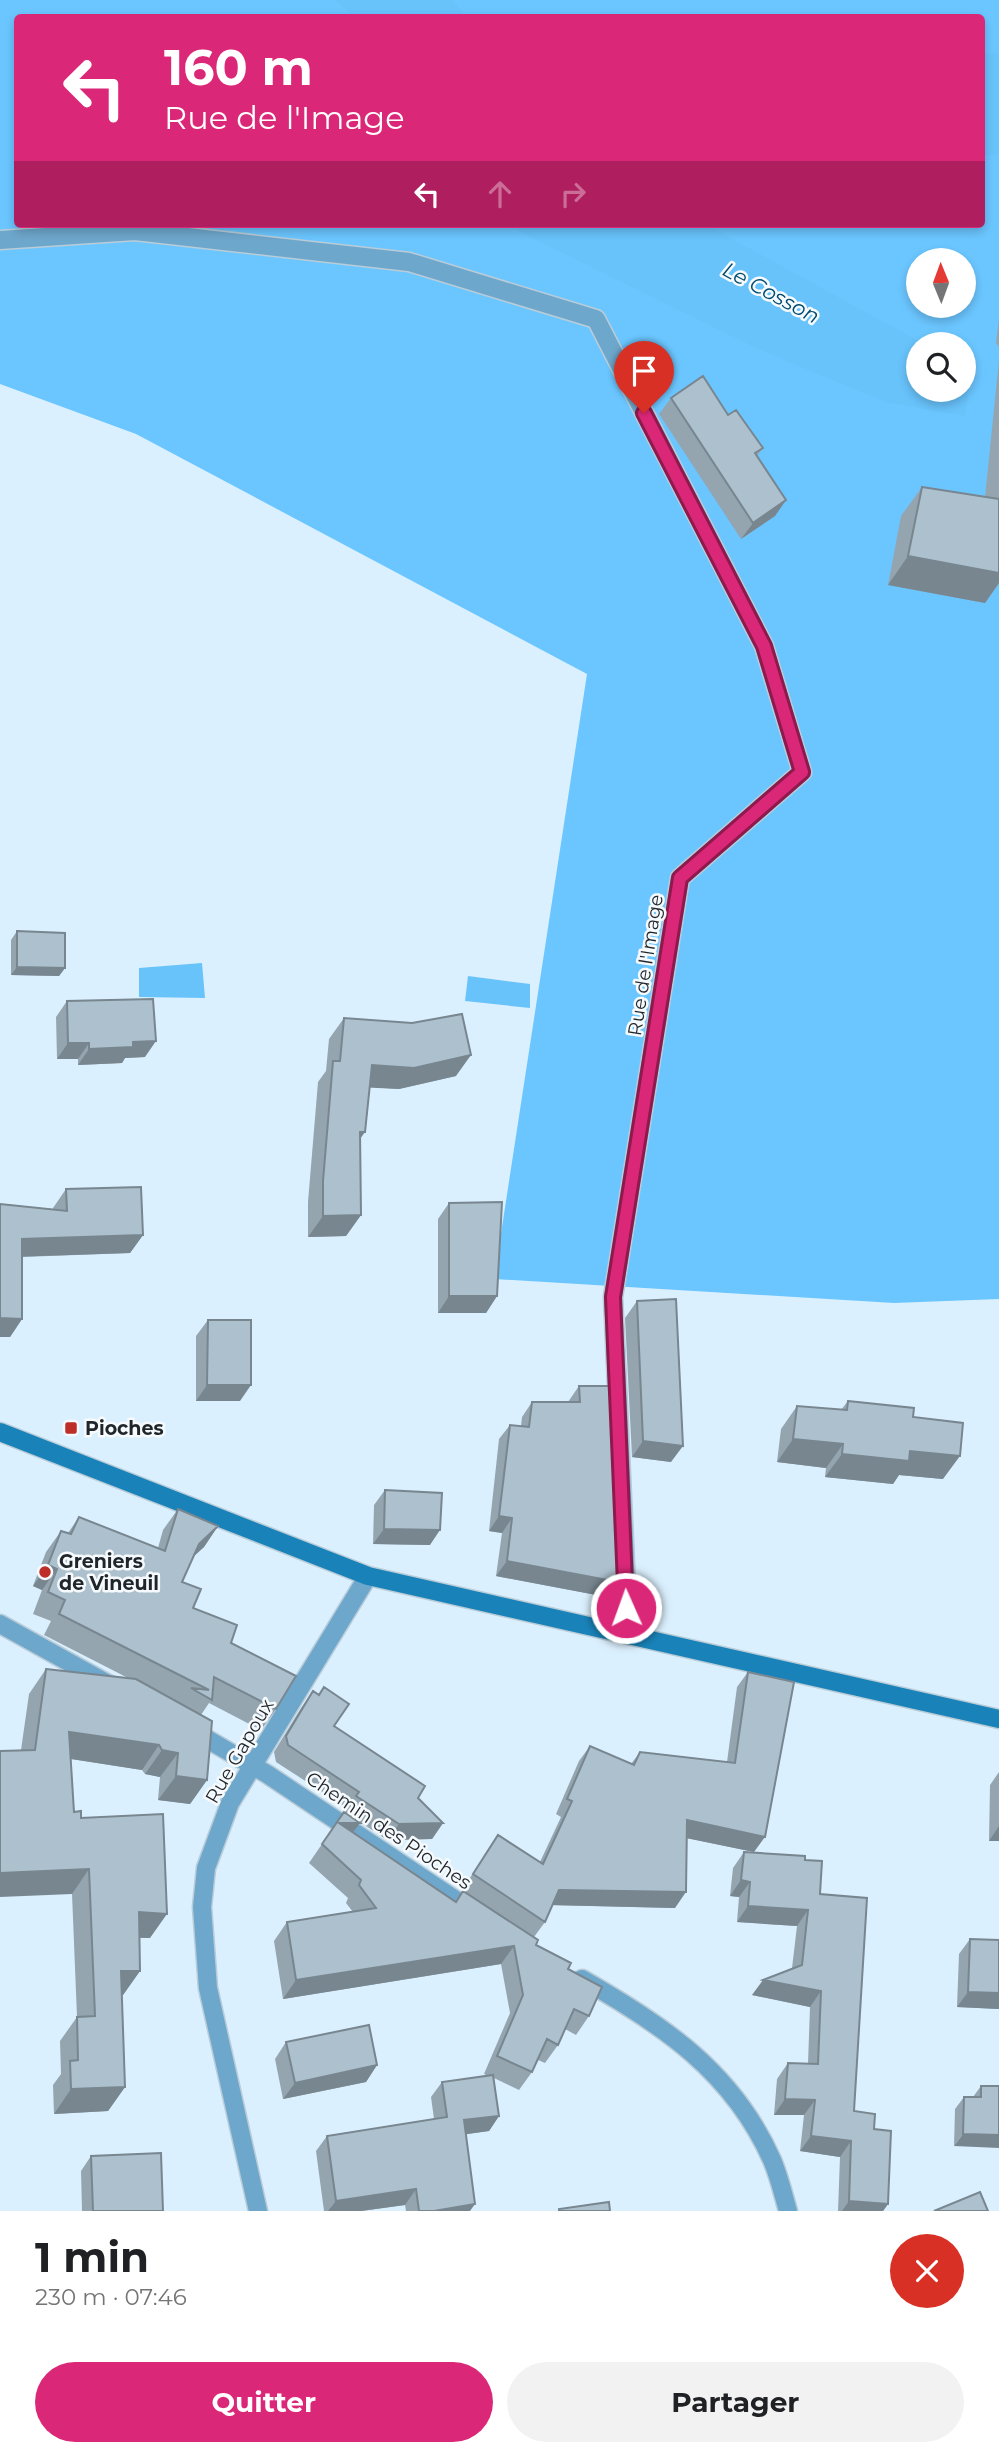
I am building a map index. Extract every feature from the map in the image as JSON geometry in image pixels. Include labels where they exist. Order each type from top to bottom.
[{"type":"main road","points":[[0,1432],[368,1576],[999,1719]]},
{"type":"street","name":"Rue de l'Image","points":[[0,240],[135,231],[409,262],[596,319],[764,646],[802,772],[680,878],[613,1297],[626,1608],[624,1632]]},
{"type":"street","name":"Rue Gapoux","points":[[258,2211],[208,1988],[202,1907],[206,1868],[230,1803],[368,1576]]},
{"type":"street","points":[[0,1624],[121,1691]]},
{"type":"street","name":"Chemin des Pioches","points":[[169,1718],[253,1765],[494,1925]]},
{"type":"street","points":[[563,1968],[642,2014],[701,2058],[735,2097],[772,2160],[788,2211]]},
{"type":"shaded area","points":[[0,0],[999,0],[999,1299],[894,1303],[494,1279],[587,674],[136,434],[0,384]]},
{"type":"water","points":[[334,0],[453,0],[464,14],[351,14]]},
{"type":"water","points":[[985,53],[999,54],[999,154],[985,156]]},
{"type":"water","name":"Le Cosson","points":[[517,228],[712,228],[906,334],[906,402],[967,402],[965,416],[885,402],[758,349],[520,232]]},
{"type":"water","points":[[202,963],[205,998],[139,997],[139,968]]},
{"type":"water","points":[[468,976],[530,984],[530,1008],[465,1001]]},
{"type":"building","points":[[703,376],[728,415],[736,410],[763,448],[755,453],[786,500],[753,523],[671,398]]},
{"type":"building","points":[[922,487],[999,499],[999,573],[908,556]]},
{"type":"building","points":[[17,931],[65,933],[65,968],[17,967]]},
{"type":"building","points":[[153,999],[156,1041],[133,1042],[133,1047],[89,1049],[89,1043],[68,1043],[67,1001]]},
{"type":"building","points":[[462,1014],[471,1055],[414,1068],[372,1065],[365,1132],[360,1132],[361,1215],[323,1216],[323,1181],[333,1061],[340,1061],[344,1018],[412,1023]]},
{"type":"building","points":[[141,1187],[143,1235],[22,1239],[22,1319],[0,1318],[0,1204],[67,1211],[66,1189]]},
{"type":"building","points":[[502,1202],[497,1296],[449,1296],[449,1203]]},
{"type":"building","points":[[676,1299],[683,1446],[643,1441],[637,1301]]},
{"type":"building","points":[[208,1320],[251,1320],[251,1385],[207,1385]]},
{"type":"building","points":[[579,1386],[617,1386],[619,1440],[615,1440],[618,1582],[507,1561],[512,1518],[499,1516],[510,1425],[529,1427],[532,1402],[580,1402]]},
{"type":"building","points":[[848,1401],[914,1408],[913,1417],[963,1423],[960,1456],[910,1451],[909,1461],[842,1454],[843,1444],[793,1439],[797,1406],[847,1410]]},
{"type":"building","points":[[385,1490],[442,1493],[440,1530],[384,1529]]},
{"type":"building","points":[[178,1509],[218,1526],[199,1544],[182,1582],[201,1589],[193,1608],[237,1625],[231,1643],[296,1676],[276,1709],[214,1677],[212,1700],[191,1688],[209,1690],[59,1614],[65,1600],[48,1592],[57,1569],[48,1565],[61,1531],[71,1534],[79,1517],[165,1551]]},
{"type":"building","points":[[46,1669],[136,1679],[212,1721],[207,1780],[176,1776],[178,1753],[162,1750],[159,1745],[69,1732],[74,1812],[81,1811],[81,1818],[163,1814],[167,1914],[139,1912],[140,1971],[121,1971],[125,2087],[71,2089],[70,2061],[78,2060],[77,2017],[95,2016],[89,1869],[0,1873],[0,1751],[35,1750]]},
{"type":"building","points":[[748,1672],[794,1682],[765,1837],[687,1820],[686,1892],[559,1890],[545,1922],[473,1874],[498,1835],[543,1864],[572,1801],[567,1799],[590,1746],[634,1765],[640,1752],[735,1763]]},
{"type":"building","points":[[324,1687],[349,1704],[334,1726],[425,1786],[418,1798],[443,1823],[399,1824],[356,1796],[359,1792],[288,1745],[286,1736],[313,1691],[319,1695]]},
{"type":"building","points":[[344,1812],[360,1823],[339,1823],[456,1902],[463,1891],[538,1940],[536,1945],[571,1963],[568,1969],[602,1987],[589,2016],[574,2009],[558,2045],[547,2039],[532,2072],[497,2056],[523,1995],[514,1946],[296,1980],[287,1922],[376,1908],[359,1885],[361,1880],[322,1844]]},
{"type":"building","points":[[744,1852],[805,1856],[805,1860],[822,1861],[820,1894],[867,1898],[854,2111],[875,2114],[874,2129],[891,2131],[888,2204],[849,2201],[851,2141],[811,2136],[815,2100],[785,2099],[788,2063],[818,2064],[821,1991],[763,1980],[802,1965],[808,1910],[748,1906],[750,1882],[741,1880]]},
{"type":"building","points":[[970,1939],[999,1940],[999,1993],[968,1992]]},
{"type":"building","points":[[369,2025],[377,2065],[295,2083],[286,2042]]},
{"type":"building","points":[[493,2075],[499,2116],[464,2120],[475,2204],[419,2211],[416,2189],[336,2201],[327,2136],[447,2117],[442,2082]]},
{"type":"building","points":[[981,2086],[999,2086],[999,2135],[963,2134],[964,2097],[981,2097]]},
{"type":"building","points":[[161,2153],[163,2211],[93,2211],[91,2156]]},
{"type":"building","points":[[980,2192],[988,2211],[934,2211]]},
{"type":"building","points":[[609,2202],[610,2211],[559,2211],[559,2209]]},
{"type":"place","name":"Pioches","points":[[71,1428]]},
{"type":"place","name":"Greniers de Vineuil","points":[[45,1572]]},
{"type":"route","points":[[626,1608],[613,1297],[680,878],[802,772],[764,646],[644,413]]}]
